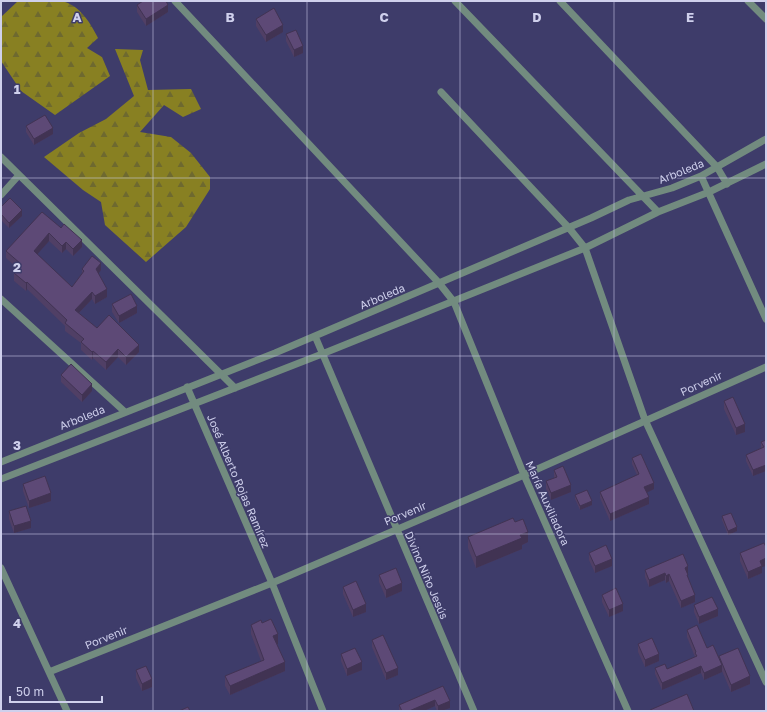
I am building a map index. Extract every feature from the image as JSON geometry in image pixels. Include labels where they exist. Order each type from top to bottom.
[{"type":"street","name":"María Auxiliadora","points":[[175,1],[439,283],[454,302],[524,475],[628,711]]},
{"type":"street","points":[[455,1],[658,212]]},
{"type":"street","points":[[560,1],[717,167],[727,184]]},
{"type":"street","points":[[748,1],[766,19]]},
{"type":"street","points":[[441,92],[569,228],[585,248],[645,420],[766,682]]},
{"type":"street","name":"Arboleda","points":[[1,462],[315,336],[569,228],[629,200],[672,188],[701,176],[766,139]]},
{"type":"street","points":[[1,157],[235,388]]},
{"type":"street","points":[[1,479],[454,302],[585,248],[658,212],[727,184],[766,164]]},
{"type":"street","points":[[1,195],[19,175]]},
{"type":"street","points":[[701,176],[766,319]]},
{"type":"street","points":[[1,299],[125,412]]},
{"type":"street","name":"Divino Niño Jesús","points":[[315,336],[474,711]]},
{"type":"street","name":"Porvenir","points":[[49,672],[272,583],[524,475],[766,367]]},
{"type":"street","name":"José Alberto Rojas Ramírez","points":[[187,387],[272,583],[323,711]]},
{"type":"street","points":[[1,568],[67,711]]},
{"type":"green space","points":[[18,1],[56,1],[71,4],[85,17],[98,38],[87,48],[102,57],[110,76],[55,115],[21,91],[1,61],[1,17]]},
{"type":"green space","points":[[115,49],[143,50],[140,60],[148,90],[191,89],[201,109],[183,117],[164,105],[140,132],[171,137],[191,153],[210,177],[210,189],[186,227],[146,262],[105,225],[101,202],[83,190],[44,157],[79,133],[106,119],[134,96]]},
{"type":"building","points":[[143,1],[166,1],[168,5],[146,19],[137,5]]},
{"type":"building","points":[[274,8],[283,25],[266,35],[256,19]]},
{"type":"building","points":[[296,30],[303,46],[294,50],[286,34]]},
{"type":"building","points":[[45,115],[53,128],[34,139],[26,126]]},
{"type":"building","points":[[10,198],[22,210],[9,223],[1,214],[1,207]]},
{"type":"building","points":[[42,212],[61,228],[64,224],[82,240],[73,249],[66,242],[62,246],[49,233],[34,251],[72,287],[84,271],[82,269],[92,256],[101,263],[96,269],[107,289],[95,296],[92,292],[75,310],[97,328],[109,315],[139,345],[126,357],[118,349],[106,362],[93,351],[92,352],[81,342],[84,339],[65,323],[67,320],[27,282],[26,283],[14,273],[21,264],[6,251]]},
{"type":"building","points":[[131,294],[137,306],[119,316],[112,304]]},
{"type":"building","points":[[71,364],[92,384],[82,395],[61,375]]},
{"type":"building","points":[[733,397],[745,424],[736,428],[724,401]]},
{"type":"building","points":[[766,440],[766,465],[753,470],[746,455],[764,447],[761,442]]},
{"type":"building","points":[[641,454],[654,483],[644,487],[649,497],[610,514],[600,492],[639,474],[632,458]]},
{"type":"building","points":[[563,466],[571,485],[551,493],[546,481],[557,477],[554,470]]},
{"type":"building","points":[[45,476],[51,493],[29,501],[23,484]]},
{"type":"building","points":[[587,490],[592,501],[580,506],[575,495]]},
{"type":"building","points":[[26,506],[31,521],[14,526],[9,511]]},
{"type":"building","points":[[731,513],[737,527],[728,531],[722,516]]},
{"type":"building","points":[[513,518],[515,522],[523,519],[528,532],[520,535],[522,538],[476,557],[468,537]]},
{"type":"building","points":[[764,543],[766,547],[766,558],[760,561],[762,566],[748,572],[740,553]]},
{"type":"building","points":[[606,545],[612,559],[595,566],[589,553]]},
{"type":"building","points":[[683,554],[688,566],[685,568],[687,575],[695,595],[681,601],[669,574],[666,576],[665,573],[649,580],[645,570]]},
{"type":"building","points":[[396,568],[402,583],[386,590],[379,575]]},
{"type":"building","points":[[356,581],[366,604],[353,610],[343,587]]},
{"type":"building","points":[[616,588],[623,604],[609,610],[602,595]]},
{"type":"building","points":[[712,597],[718,609],[699,617],[694,605]]},
{"type":"building","points":[[271,619],[278,634],[273,636],[285,662],[230,686],[225,676],[264,660],[251,625],[261,620],[262,623]]},
{"type":"building","points":[[697,625],[707,648],[713,645],[722,665],[704,673],[701,666],[662,683],[655,668],[665,664],[667,669],[697,656],[687,630]]},
{"type":"building","points":[[383,635],[398,668],[386,673],[372,640]]},
{"type":"building","points":[[652,638],[659,654],[645,660],[638,644]]},
{"type":"building","points":[[355,648],[362,662],[347,669],[341,654]]},
{"type":"building","points":[[738,648],[750,676],[731,685],[719,656]]},
{"type":"building","points":[[146,666],[152,679],[142,684],[136,670]]},
{"type":"building","points":[[443,686],[450,701],[438,706],[435,700],[409,711],[402,711],[399,705]]},
{"type":"building","points":[[687,694],[694,711],[650,711],[650,710]]},
{"type":"building","points":[[188,707],[190,711],[179,711]]}]
